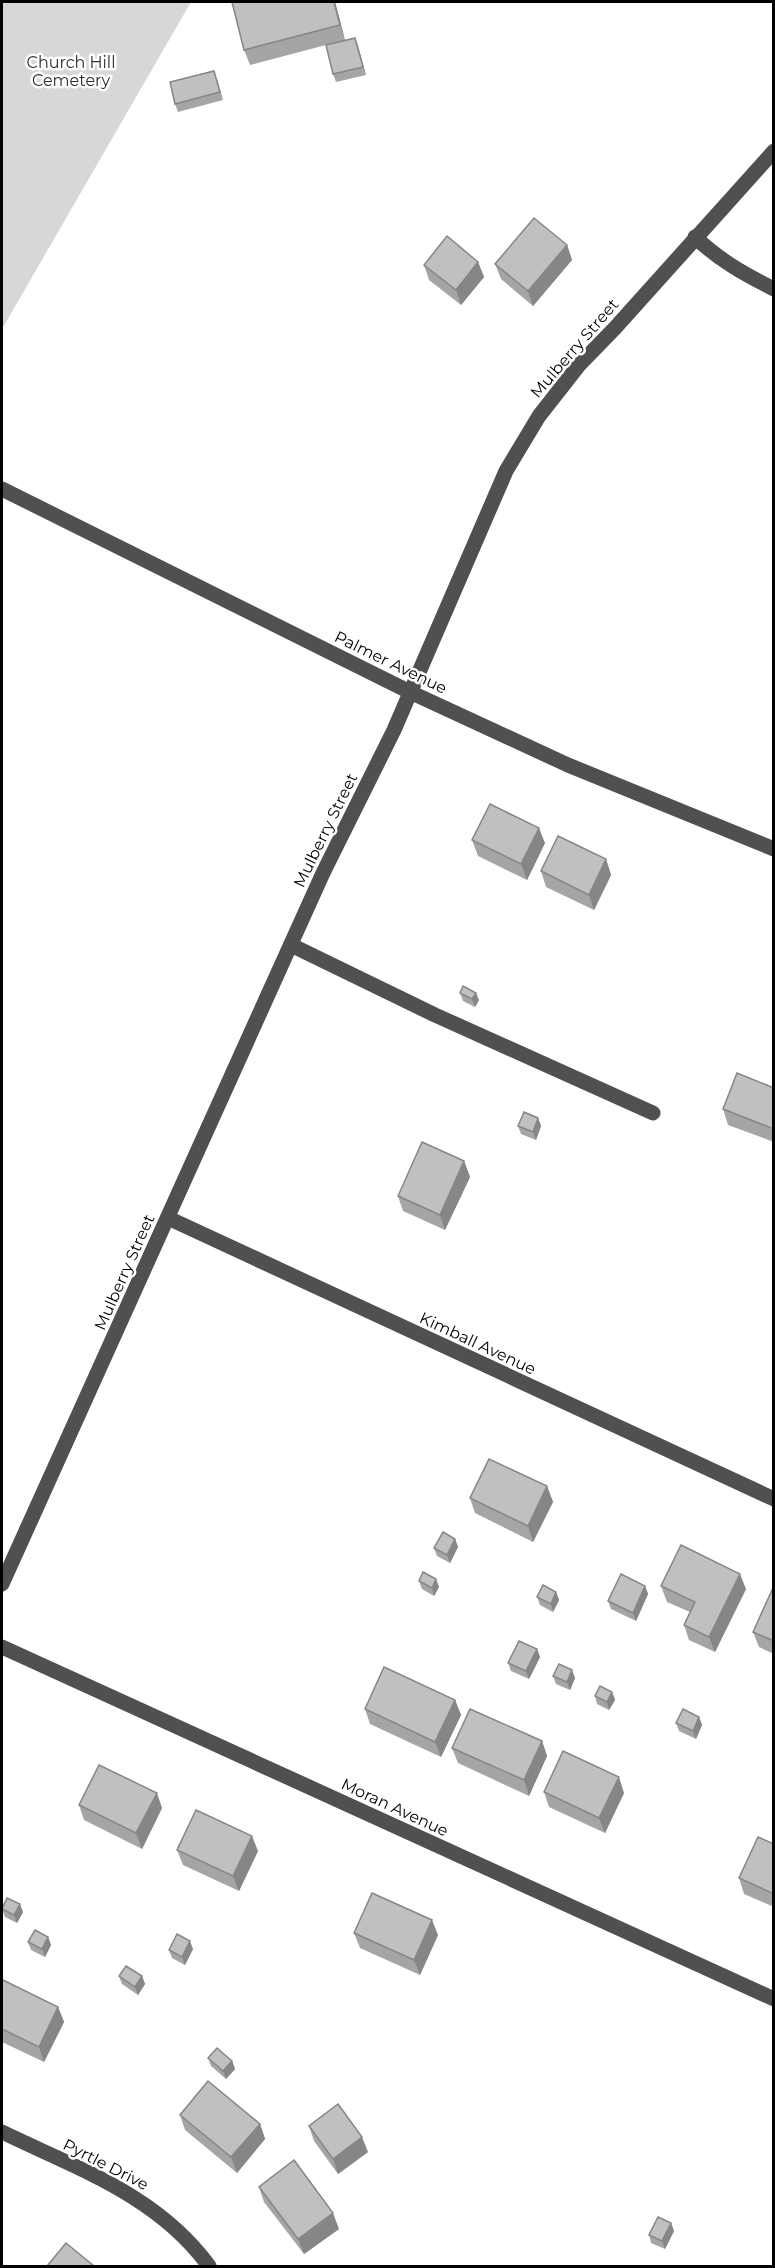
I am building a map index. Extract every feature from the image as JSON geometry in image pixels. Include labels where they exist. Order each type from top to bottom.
[{"type":"street","name":"Mulberry Street","points":[[2,1584],[323,873],[394,730],[506,471],[539,416],[579,365],[615,328],[774,150]]},
{"type":"street","points":[[695,237],[715,256],[744,274],[774,288]]},
{"type":"street","name":"Palmer Avenue","points":[[2,489],[411,692],[568,765],[774,849]]},
{"type":"street","points":[[291,945],[435,1016],[653,1113]]},
{"type":"street","name":"Kimball Avenue","points":[[168,1218],[774,1499]]},
{"type":"street","name":"Moran Avenue","points":[[2,1647],[774,1999]]},
{"type":"street","name":"Pyrtle Drive","points":[[2,2132],[128,2192],[165,2218],[209,2266]]},
{"type":"green space","name":"Church Hill Cemetery","points":[[2,2],[191,2],[2,329]]},
{"type":"building","points":[[232,2],[334,2],[340,25],[244,50]]},
{"type":"building","points":[[355,38],[363,67],[333,74],[326,45]]},
{"type":"building","points":[[214,71],[220,92],[175,104],[170,82]]},
{"type":"building","points":[[534,218],[567,245],[528,291],[495,264]]},
{"type":"building","points":[[447,236],[478,262],[456,290],[424,265]]},
{"type":"building","points":[[490,804],[539,828],[521,864],[472,840]]},
{"type":"building","points":[[558,836],[606,859],[589,895],[541,871]]},
{"type":"building","points":[[463,986],[476,993],[472,999],[460,993]]},
{"type":"building","points":[[737,1073],[774,1088],[774,1129],[723,1109]]},
{"type":"building","points":[[524,1112],[538,1118],[533,1132],[518,1126]]},
{"type":"building","points":[[422,1142],[464,1161],[440,1215],[398,1196]]},
{"type":"building","points":[[489,1459],[547,1486],[528,1526],[470,1498]]},
{"type":"building","points":[[443,1532],[455,1539],[447,1555],[434,1548]]},
{"type":"building","points":[[681,1545],[740,1574],[709,1637],[684,1625],[695,1602],[661,1586]]},
{"type":"building","points":[[423,1572],[436,1579],[432,1588],[419,1581]]},
{"type":"building","points":[[621,1574],[645,1586],[633,1613],[608,1601]]},
{"type":"building","points":[[543,1585],[556,1592],[551,1604],[537,1597]]},
{"type":"building","points":[[772,1590],[774,1591],[774,1641],[753,1632]]},
{"type":"building","points":[[519,1641],[537,1649],[526,1671],[508,1663]]},
{"type":"building","points":[[559,1664],[572,1670],[567,1682],[553,1676]]},
{"type":"building","points":[[384,1667],[455,1700],[435,1742],[365,1709]]},
{"type":"building","points":[[600,1686],[612,1692],[607,1702],[595,1696]]},
{"type":"building","points":[[470,1709],[542,1741],[524,1780],[452,1748]]},
{"type":"building","points":[[683,1709],[699,1717],[693,1731],[676,1723]]},
{"type":"building","points":[[563,1751],[619,1777],[599,1818],[544,1792]]},
{"type":"building","points":[[99,1765],[157,1793],[136,1833],[79,1805]]},
{"type":"building","points":[[196,1810],[252,1836],[233,1876],[177,1850]]},
{"type":"building","points":[[758,1837],[774,1844],[774,1894],[739,1878]]},
{"type":"building","points":[[372,1893],[432,1920],[414,1960],[354,1933]]},
{"type":"building","points":[[7,1898],[20,1904],[14,1915],[2,1909]]},
{"type":"building","points":[[35,1930],[48,1937],[42,1949],[28,1942]]},
{"type":"building","points":[[177,1934],[190,1941],[182,1957],[169,1950]]},
{"type":"building","points":[[126,1966],[142,1976],[135,1987],[119,1976]]},
{"type":"building","points":[[3,1980],[58,2007],[39,2047],[2,2029]]},
{"type":"building","points":[[217,2048],[232,2061],[223,2071],[208,2058]]},
{"type":"building","points":[[208,2081],[260,2124],[231,2157],[180,2115]]},
{"type":"building","points":[[338,2104],[362,2137],[333,2159],[309,2126]]},
{"type":"building","points":[[294,2160],[333,2213],[298,2239],[259,2187]]},
{"type":"building","points":[[658,2217],[671,2223],[662,2241],[649,2235]]},
{"type":"building","points":[[66,2243],[94,2266],[47,2266]]}]
